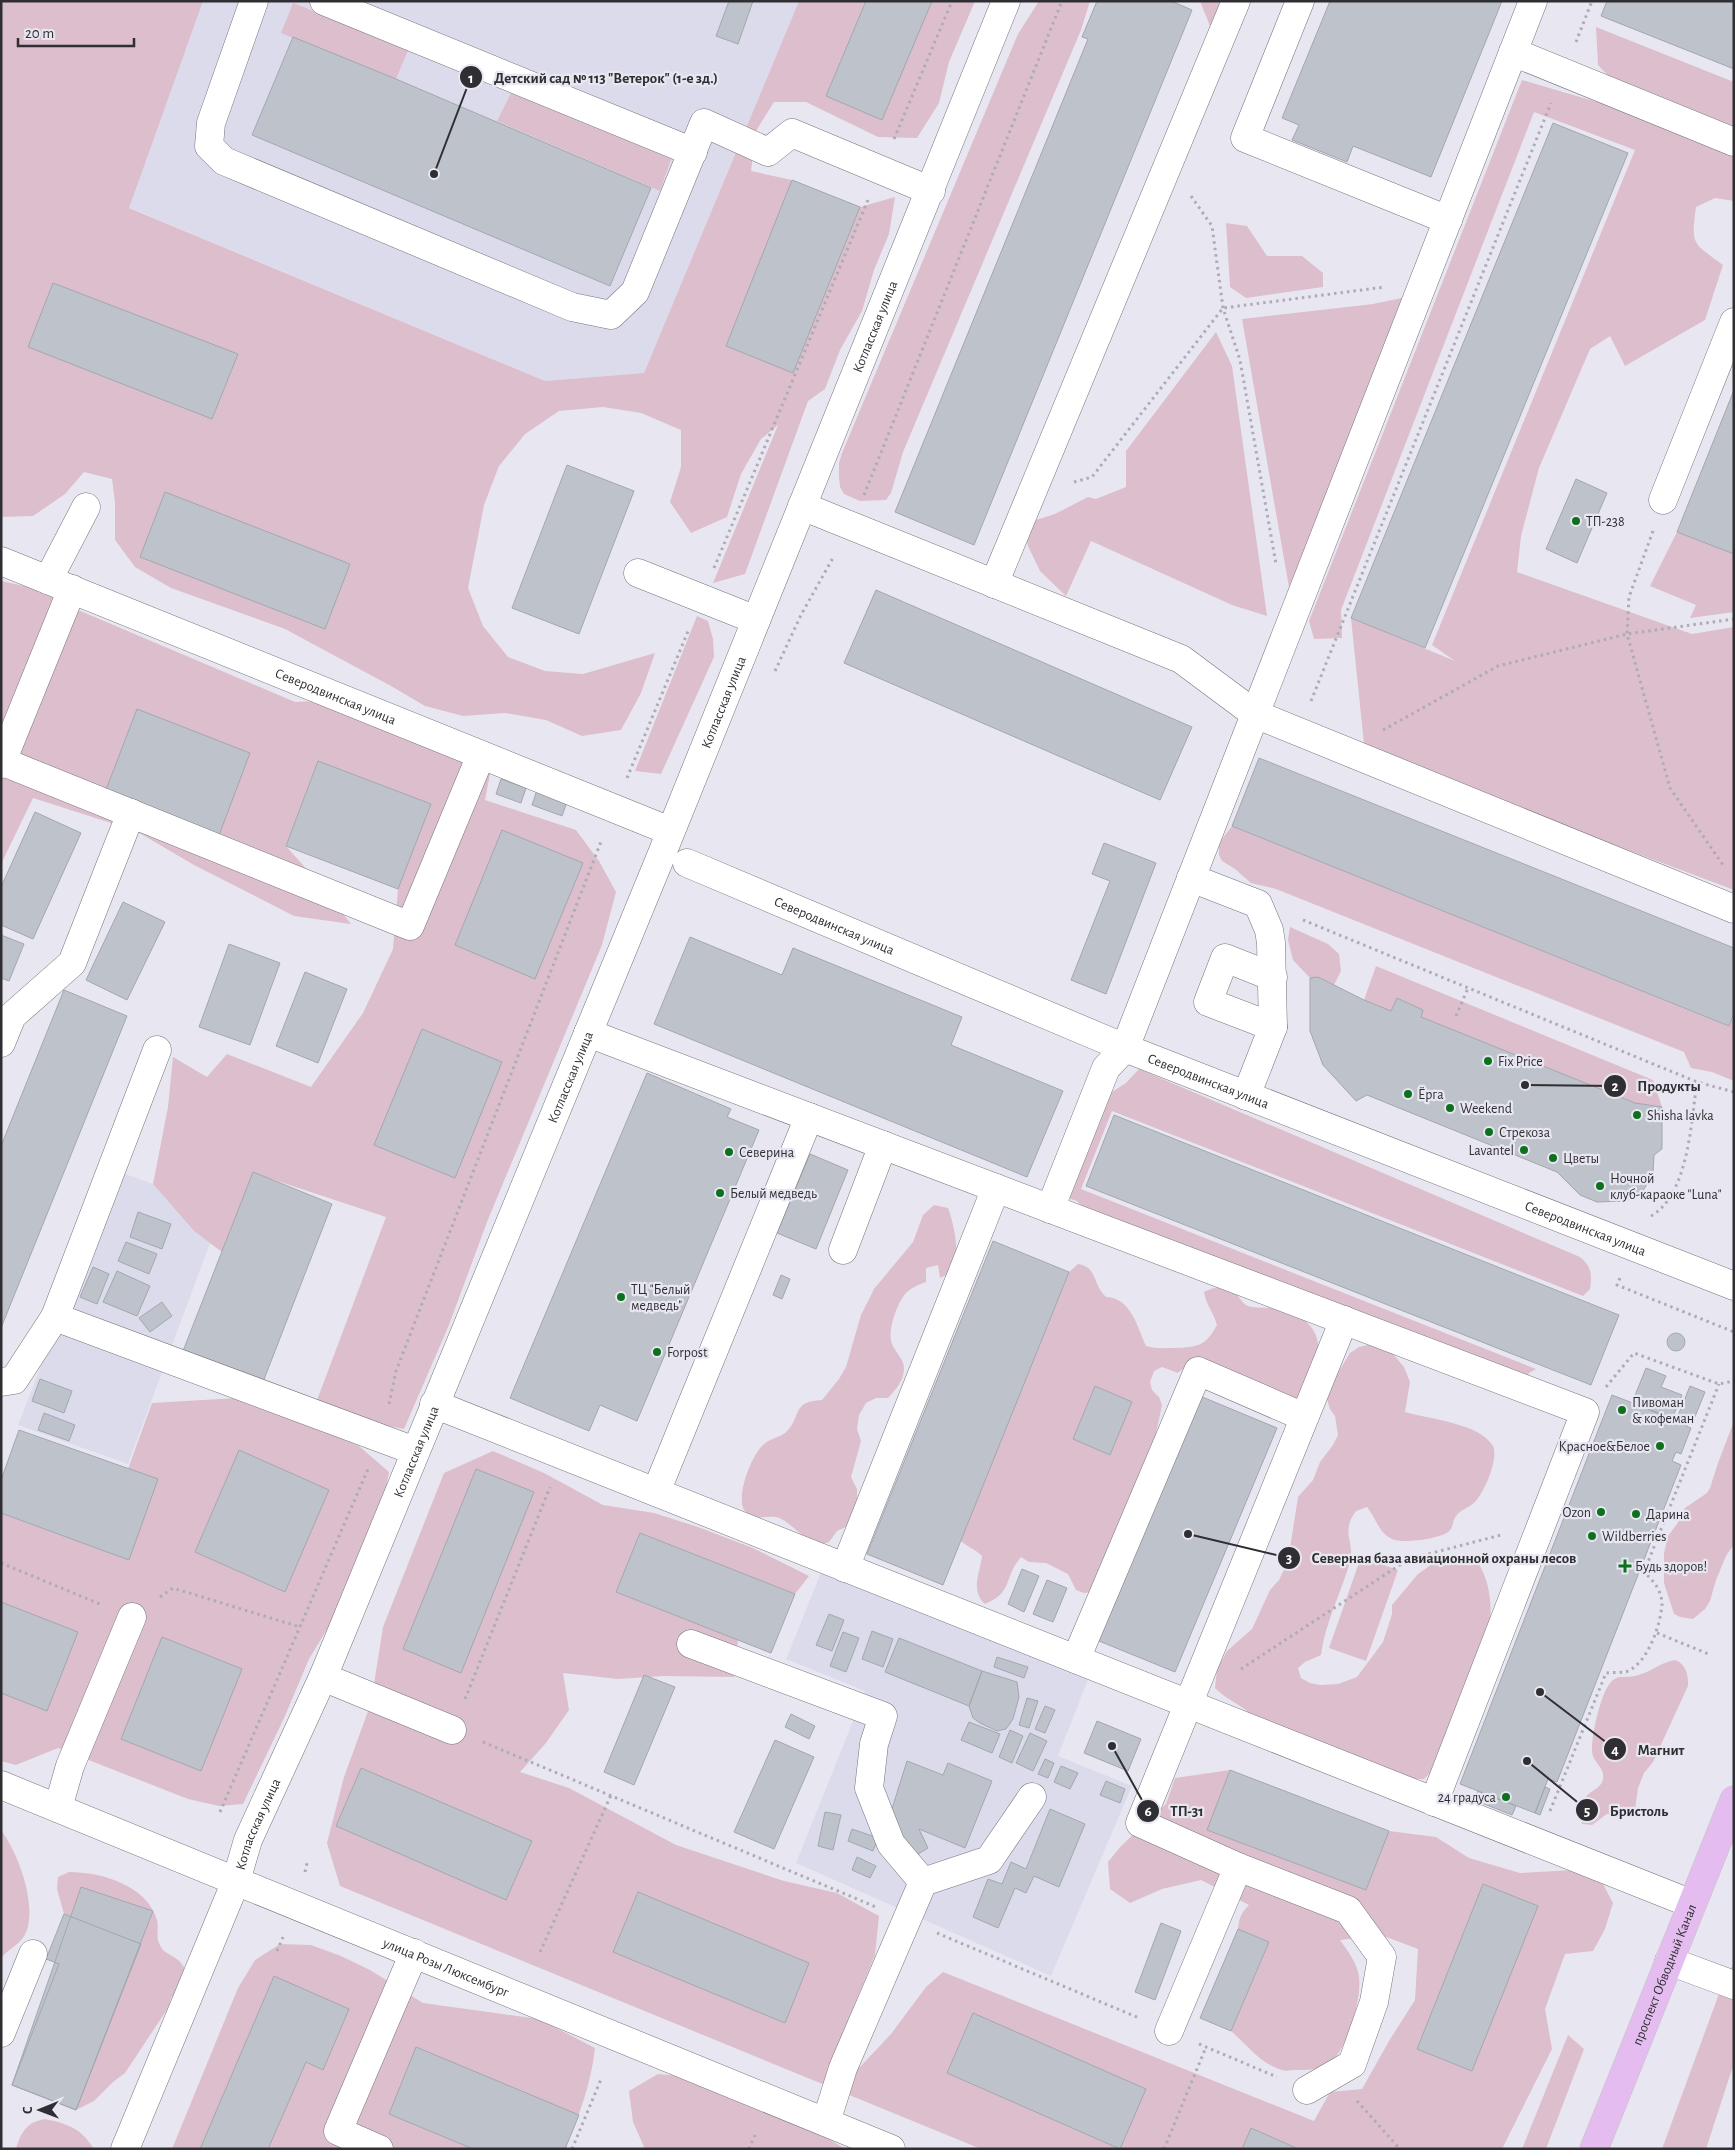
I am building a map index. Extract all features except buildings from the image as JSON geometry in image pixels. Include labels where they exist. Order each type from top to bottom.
[{"type":"main road","name":"проспект Обводный Канал","points":[[1594,2149],[1734,1800]]},
{"type":"street","points":[[254,1],[211,123],[209,146],[224,161],[572,307],[611,315],[635,292],[704,123],[768,152],[792,133],[930,191]]},
{"type":"street","points":[[324,1],[693,152]]},
{"type":"street","name":"Котласская улица","points":[[125,2149],[236,1880],[248,1840],[323,1677],[414,1451],[588,1033],[1006,1]]},
{"type":"street","points":[[994,584],[1236,1]]},
{"type":"street","points":[[1300,1],[1245,138],[1448,220]]},
{"type":"street","points":[[1050,1209],[1106,1068],[1125,1048],[1533,1]]},
{"type":"street","points":[[1513,52],[1734,142]]},
{"type":"street","points":[[1663,500],[1734,322]]},
{"type":"street","points":[[802,506],[1181,659],[1255,714],[1734,910]]},
{"type":"street","points":[[86,507],[2,762],[410,926],[481,755]]},
{"type":"street","name":"Северодвинская улица","points":[[1,561],[670,831]]},
{"type":"street","points":[[638,573],[756,620]]},
{"type":"street","points":[[1,1043],[12,1016],[72,963],[130,813]]},
{"type":"street","name":"Северодвинская улица","points":[[688,863],[1125,1048],[1734,1286]]},
{"type":"street","points":[[1192,878],[1258,904],[1269,930],[1273,977],[1273,1028],[1246,1096]]},
{"type":"street","points":[[1273,977],[1225,958],[1208,1002],[1273,1028]]},
{"type":"street","points":[[588,1033],[1585,1412],[1434,1802]]},
{"type":"street","points":[[1,1382],[14,1380],[55,1317],[157,1050]]},
{"type":"street","points":[[656,1492],[809,1117]]},
{"type":"street","points":[[843,1250],[883,1145]]},
{"type":"street","points":[[845,1568],[996,1188]]},
{"type":"street","points":[[55,1317],[414,1451]]},
{"type":"street","points":[[1307,2090],[1352,2064],[1374,2002],[1382,1957],[1348,1910],[1238,1867],[1140,1823],[1344,1320]]},
{"type":"street","points":[[1076,1659],[1198,1371],[1304,1417]]},
{"type":"street","points":[[434,1404],[1692,1904]]},
{"type":"street","points":[[58,1808],[70,1766],[132,1617]]},
{"type":"street","points":[[691,1644],[883,1716],[874,1744],[868,1788],[891,1844],[923,1882]]},
{"type":"street","points":[[323,1677],[452,1730]]},
{"type":"street","name":"улица Розы Люксембург","points":[[1,1784],[826,2122],[879,2146]]},
{"type":"street","points":[[923,1882],[989,1860],[1032,1797]]},
{"type":"street","points":[[1169,2031],[1238,1867]]},
{"type":"street","points":[[826,2122],[843,2068],[908,1921],[923,1882]]},
{"type":"street","points":[[379,2149],[338,2131],[414,1953]]},
{"type":"street","points":[[1,2033],[33,1954]]},
{"type":"street","points":[[1670,1961],[1734,1984]]},
{"type":"path","points":[[203,1867],[214,1828],[381,1438],[396,1371],[614,808],[952,1]]},
{"type":"path","points":[[1299,732],[1592,1]]},
{"type":"path","points":[[1168,164],[1212,226],[1223,308],[1240,360],[1277,573]]},
{"type":"path","points":[[1032,493],[1092,477],[1223,308],[1424,282]]},
{"type":"path","points":[[1663,500],[1630,596],[1627,634],[1670,788],[1728,873]]},
{"type":"path","points":[[1345,750],[1498,666],[1627,634],[1734,619]]},
{"type":"path","points":[[1258,904],[1299,918],[1697,1082],[1734,1092]]},
{"type":"path","points":[[1456,1016],[1468,988]]},
{"type":"path","points":[[1649,1217],[1662,1210],[1673,1193],[1680,1174],[1687,1148],[1697,1082]]},
{"type":"path","points":[[1617,1285],[1734,1332]]},
{"type":"path","points":[[1585,1412],[1634,1353],[1719,1384],[1734,1381]]},
{"type":"path","points":[[1537,1841],[1606,1673],[1626,1672],[1645,1656],[1657,1633],[1662,1603],[1656,1583],[1644,1572],[1719,1384]]},
{"type":"path","points":[[563,1455],[452,1730],[611,1795],[1307,2090]]},
{"type":"path","points":[[1237,1672],[1409,1559],[1492,1537],[1539,1530]]},
{"type":"path","points":[[1657,1633],[1711,1655]]},
{"type":"path","points":[[540,1952],[611,1795]]},
{"type":"path","points":[[1164,2149],[1206,2047]]},
{"type":"path","points":[[1334,2074],[1400,2149]]},
{"type":"path","points":[[572,2149],[602,2077]]},
{"type":"path","points":[[749,2149],[755,2135]]},
{"type":"shaded area","points":[[1,1],[203,1],[129,208],[545,381],[644,373],[799,1],[975,1],[949,62],[939,103],[917,138],[878,137],[806,102],[774,102],[756,131],[751,171],[792,180],[860,207],[895,197],[889,234],[874,270],[862,311],[840,350],[825,389],[808,401],[745,574],[713,583],[778,425],[761,439],[741,474],[727,517],[691,533],[670,502],[681,467],[681,430],[641,413],[603,407],[559,411],[525,434],[499,466],[484,505],[468,588],[483,626],[508,657],[545,671],[583,674],[655,653],[641,693],[621,730],[582,736],[546,720],[505,713],[463,716],[425,706],[285,629],[171,588],[135,567],[115,540],[115,502],[112,479],[84,472],[65,494],[33,516],[1,517]]},
{"type":"shaded area","points":[[203,1],[799,1],[644,373],[545,381],[128,207]]},
{"type":"shaded area","points":[[1039,1],[1090,1],[1081,30],[903,452],[891,493],[886,500],[860,501],[844,494],[840,487],[839,463],[842,453],[1018,34]]},
{"type":"shaded area","points":[[1200,1],[1226,1],[1218,25],[1210,26]]},
{"type":"shaded area","points":[[293,3],[409,48],[396,79],[281,33]]},
{"type":"shaded area","points":[[1596,27],[1734,82],[1734,201],[1715,198],[1696,207],[1694,236],[1696,242],[1705,252],[1723,265],[1705,320],[1625,366],[1610,336],[1590,349],[1539,468],[1521,536],[1517,572],[1692,634],[1734,627],[1734,890],[1392,761],[1397,757],[1364,744],[1351,618],[1455,661],[1432,645],[1635,150],[1534,112],[1341,610],[1342,638],[1314,639],[1309,621],[1522,80],[1607,105],[1616,84],[1598,65]]},
{"type":"shaded area","points":[[511,93],[671,159],[660,191],[497,121]]},
{"type":"shaded area","points":[[1226,223],[1247,226],[1267,256],[1302,256],[1323,273],[1323,287],[1246,298],[1230,287]]},
{"type":"shaded area","points":[[1411,296],[1289,587],[1242,319],[1373,304]]},
{"type":"shaded area","points":[[1216,332],[1232,366],[1267,616],[1232,605],[1091,541],[1066,596],[1040,571],[1028,546],[1026,536],[1029,527],[1036,520],[1055,514],[1088,497],[1096,499],[1126,487],[1126,451]]},
{"type":"shaded area","points":[[1677,532],[1734,554],[1734,612],[1690,618],[1696,605],[1650,586]]},
{"type":"shaded area","points":[[1,581],[38,589],[71,607],[295,702],[337,700],[491,769],[485,800],[576,830],[599,861],[616,892],[602,945],[487,1222],[449,1325],[404,1429],[367,1422],[317,1400],[386,1217],[253,1173],[222,1252],[194,1231],[153,1184],[168,1107],[173,1057],[207,1077],[227,1054],[311,1087],[363,1013],[393,949],[398,889],[431,804],[318,761],[286,846],[318,882],[351,924],[294,916],[194,865],[136,831],[33,798],[1,864]]},
{"type":"shaded area","points":[[697,616],[708,621],[713,639],[714,657],[661,774],[635,771]]},
{"type":"shaded area","points":[[1232,826],[1728,1026],[1734,1017],[1734,1081],[1712,1072],[1691,1068],[1684,1052],[1276,889],[1251,883],[1222,861],[1219,855],[1219,846],[1222,839]]},
{"type":"shaded area","points":[[1290,927],[1328,944],[1339,954],[1341,971],[1334,985],[1310,978],[1293,960],[1288,940]]},
{"type":"shaded area","points":[[1376,966],[1653,1080],[1662,1107],[1635,1103],[1421,1017],[1422,1010],[1398,998],[1391,1011],[1364,1000]]},
{"type":"shaded area","points":[[1139,1069],[1580,1257],[1587,1264],[1590,1272],[1590,1289],[1583,1296],[1112,1111],[1081,1189],[1536,1369],[1529,1373],[1526,1381],[1087,1212],[1077,1201],[1068,1198],[1109,1094],[1126,1083]]},
{"type":"shaded area","points":[[117,1171],[153,1184],[194,1231],[210,1243],[128,1464],[18,1425]]},
{"type":"shaded area","points":[[934,1205],[948,1208],[956,1241],[954,1267],[947,1275],[940,1278],[938,1265],[926,1268],[926,1282],[906,1293],[896,1310],[891,1338],[893,1347],[903,1362],[904,1373],[899,1384],[888,1398],[876,1398],[866,1403],[859,1415],[857,1429],[861,1441],[851,1477],[857,1489],[857,1501],[848,1526],[837,1531],[829,1542],[818,1546],[791,1525],[776,1517],[752,1518],[744,1510],[742,1496],[743,1486],[753,1459],[764,1444],[785,1433],[790,1428],[801,1407],[812,1401],[822,1400],[839,1379],[846,1367],[861,1315],[874,1289],[913,1242],[923,1215]]},
{"type":"shaded area","points":[[1078,1264],[1092,1272],[1106,1297],[1122,1302],[1132,1314],[1146,1346],[1153,1348],[1182,1348],[1204,1342],[1217,1325],[1204,1292],[1214,1288],[1226,1287],[1233,1290],[1246,1305],[1293,1313],[1309,1324],[1318,1340],[1319,1350],[1316,1366],[1304,1394],[1296,1398],[1184,1368],[1178,1373],[1162,1367],[1154,1371],[1150,1382],[1152,1390],[1159,1397],[1162,1405],[1155,1438],[1093,1592],[1084,1593],[1076,1590],[1068,1574],[1046,1563],[1029,1562],[1021,1557],[1000,1595],[985,1604],[980,1599],[977,1588],[982,1556],[960,1540],[1069,1272]]},
{"type":"shaded area","points":[[1378,1345],[1389,1349],[1404,1367],[1410,1382],[1405,1412],[1466,1427],[1486,1438],[1493,1446],[1494,1452],[1490,1476],[1479,1498],[1458,1514],[1451,1529],[1443,1535],[1420,1540],[1404,1541],[1392,1539],[1383,1533],[1367,1507],[1356,1511],[1351,1518],[1348,1531],[1351,1548],[1350,1562],[1330,1620],[1321,1655],[1305,1662],[1298,1668],[1301,1678],[1310,1683],[1320,1685],[1338,1684],[1357,1677],[1383,1642],[1392,1614],[1392,1605],[1418,1574],[1435,1562],[1459,1556],[1479,1564],[1489,1592],[1490,1622],[1433,1770],[1424,1779],[1413,1779],[1252,1716],[1215,1688],[1217,1669],[1227,1651],[1252,1629],[1270,1590],[1279,1580],[1288,1561],[1298,1497],[1313,1480],[1320,1462],[1338,1435],[1335,1416],[1330,1409],[1327,1399],[1333,1381],[1350,1353],[1359,1347]]},
{"type":"shaded area","points":[[237,1398],[282,1413],[359,1446],[389,1472],[381,1515],[338,1611],[309,1659],[285,1716],[243,1804],[219,1806],[188,1799],[58,1748],[16,1765],[1,1761],[1,1513],[129,1559],[128,1469],[152,1403]]},
{"type":"shaded area","points":[[1734,1421],[1733,1546],[1726,1556],[1710,1601],[1705,1609],[1693,1619],[1680,1617],[1674,1614],[1664,1583],[1664,1553],[1668,1536],[1685,1508],[1707,1493],[1710,1488]]},
{"type":"shaded area","points":[[493,1451],[544,1473],[603,1505],[654,1513],[698,1527],[753,1548],[809,1576],[795,1594],[640,1533],[616,1592],[738,1640],[734,1677],[663,1676],[618,1679],[563,1673],[569,1710],[546,1743],[520,1772],[569,1788],[676,1845],[784,1881],[837,1893],[879,1916],[875,1955],[849,2018],[840,2051],[860,2067],[891,2034],[926,1987],[943,1972],[1314,2121],[1330,2092],[1362,2089],[1415,2000],[1418,1949],[1381,1935],[1340,1940],[1354,1962],[1359,1977],[1356,2009],[1349,2033],[1339,2053],[1325,2066],[1312,2069],[1283,2070],[1259,2058],[1231,2031],[1269,1942],[1238,1929],[1241,1916],[1249,1905],[1201,1880],[1162,1889],[1130,1903],[1110,1889],[1108,1862],[1121,1846],[1166,1804],[1175,1778],[1230,1770],[1208,1830],[1366,1890],[1389,1831],[1436,1837],[1469,1858],[1520,1873],[1573,1870],[1591,1875],[1603,1884],[1613,1903],[1605,1929],[1593,1951],[1565,1954],[1545,2009],[1552,2049],[1502,2149],[981,2149],[340,1886],[327,1843],[344,1777],[371,1703],[383,1627],[444,1473]]},
{"type":"shaded area","points":[[1361,1557],[1398,1570],[1366,1661],[1329,1648]]},
{"type":"shaded area","points":[[822,1570],[1089,1677],[1058,1756],[1132,1786],[1051,1976],[796,1863],[865,1691],[786,1659]]},
{"type":"shaded area","points":[[1674,1660],[1684,1666],[1688,1678],[1688,1686],[1653,1762],[1644,1773],[1638,1788],[1635,1809],[1628,1815],[1607,1814],[1592,1825],[1582,1824],[1581,1812],[1583,1803],[1586,1797],[1601,1784],[1603,1779],[1601,1768],[1593,1756],[1592,1745],[1601,1703],[1609,1685],[1615,1678],[1640,1675]]},
{"type":"shaded area","points":[[1,1830],[14,1851],[24,1878],[29,1905],[29,1918],[25,1935],[1,1958]]},
{"type":"shaded area","points":[[69,1872],[108,1878],[133,1889],[144,1898],[152,1908],[157,1920],[160,1946],[179,1961],[185,1969],[178,1990],[171,1998],[168,2008],[125,2073],[94,2101],[76,2110],[140,1944],[64,1914],[57,1889],[58,1877]]},
{"type":"shaded area","points":[[280,1944],[311,1945],[341,1956],[370,1970],[423,2003],[539,2019],[595,2048],[580,2112],[565,2149],[172,2149],[238,1988],[255,1960]]},
{"type":"shaded area","points":[[1734,1962],[1734,2063],[1706,2149],[1662,2149],[1727,1972]]},
{"type":"shaded area","points":[[1568,2035],[1584,2049],[1546,2149],[1522,2149]]},
{"type":"shaded area","points":[[658,2074],[691,2077],[810,2127],[845,2149],[645,2149],[633,2122],[629,2091]]},
{"type":"shaded area","points":[[45,2119],[73,2128],[84,2136],[94,2149],[16,2149],[20,2138],[29,2125]]},
{"type":"place","name":"Детский сад № 113 \"Ветерок\" (1-е зд.)","points":[[434,174]]},
{"type":"place","name":"ТП-238","points":[[1576,521]]},
{"type":"place","name":"Fix Price","points":[[1488,1061]]},
{"type":"place","name":"Продукты","points":[[1525,1085]]},
{"type":"place","name":"Ёрга","points":[[1408,1094]]},
{"type":"place","name":"Weekend","points":[[1450,1108]]},
{"type":"place","name":"Shisha lavka","points":[[1637,1115]]},
{"type":"place","name":"Стрекоза","points":[[1489,1132]]},
{"type":"place","name":"Lavantel","points":[[1524,1150]]},
{"type":"place","name":"Северина","points":[[729,1152]]},
{"type":"place","name":"Цветы","points":[[1553,1158]]},
{"type":"place","name":"Ночной клуб-караоке \"Luna\"","points":[[1600,1186]]},
{"type":"place","name":"Белый медведь","points":[[720,1193]]},
{"type":"place","name":"ТЦ \"Белый медведь\"","points":[[621,1297]]},
{"type":"place","name":"Forpost","points":[[657,1352]]},
{"type":"place","name":"Пивоман & кофеман","points":[[1622,1410]]},
{"type":"place","name":"Красное&Белое","points":[[1660,1446]]},
{"type":"place","name":"Ozon","points":[[1601,1512]]},
{"type":"place","name":"Дарина","points":[[1636,1514]]},
{"type":"place","name":"Северная база авиационной охраны лесов","points":[[1188,1534]]},
{"type":"place","name":"Wildberries","points":[[1592,1536]]},
{"type":"place","name":"Будь здоров!","points":[[1625,1566]]},
{"type":"place","name":"Магнит","points":[[1540,1692]]},
{"type":"place","name":"ТП-31","points":[[1112,1746]]},
{"type":"place","name":"Бристоль","points":[[1527,1761]]},
{"type":"place","name":"24 градуса","points":[[1506,1797]]}]
